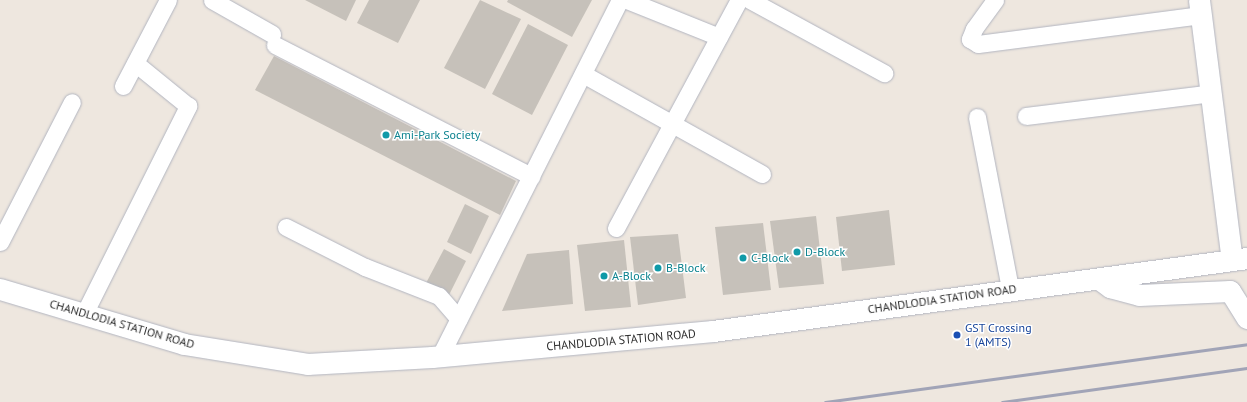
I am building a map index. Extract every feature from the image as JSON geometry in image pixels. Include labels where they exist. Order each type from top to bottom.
[{"type":"street","points":[[123,86],[168,0]]},
{"type":"street","points":[[212,0],[274,40],[531,176]]},
{"type":"street","points":[[440,356],[620,0]]},
{"type":"street","points":[[627,0],[719,37]]},
{"type":"street","points":[[616,228],[739,0]]},
{"type":"street","points":[[750,0],[884,73]]},
{"type":"street","points":[[995,0],[972,34],[970,40],[978,44],[1200,7],[1212,93],[1240,259]]},
{"type":"street","points":[[84,314],[188,106],[135,63]]},
{"type":"street","points":[[583,74],[674,123],[762,174]]},
{"type":"street","points":[[1026,116],[1212,93]]},
{"type":"street","points":[[0,242],[72,102]]},
{"type":"street","points":[[977,116],[1010,290]]},
{"type":"street","points":[[286,227],[365,267],[439,296],[459,319]]},
{"type":"street","name":"CHANDLODIA STATION ROAD","points":[[0,289],[184,344],[307,364],[440,356],[713,331],[1240,259]]},
{"type":"street","points":[[1099,279],[1110,287],[1139,295],[1230,291],[1247,318]]},
{"type":"building","points":[[305,0],[356,0],[346,21]]},
{"type":"building","points":[[369,0],[420,0],[398,43],[357,23]]},
{"type":"building","points":[[480,0],[521,19],[485,89],[444,68]]},
{"type":"building","points":[[508,0],[592,0],[572,37],[507,2]]},
{"type":"building","points":[[528,24],[568,45],[532,115],[492,94]]},
{"type":"building","name":"Ami-Park Society","points":[[274,56],[516,181],[500,215],[255,90]]},
{"type":"building","points":[[465,204],[489,216],[471,254],[447,242]]},
{"type":"building","points":[[889,210],[895,265],[842,271],[836,217]]},
{"type":"building","name":"D-Block","points":[[816,216],[824,284],[779,288],[770,221]]},
{"type":"building","name":"C-Block","points":[[763,223],[771,290],[723,295],[715,227]]},
{"type":"building","name":"B-Block","points":[[678,234],[686,298],[638,305],[630,237]]},
{"type":"building","name":"A-Block","points":[[624,240],[631,307],[585,311],[577,245]]},
{"type":"building","points":[[444,249],[466,261],[448,297],[425,285]]},
{"type":"building","points":[[569,250],[573,304],[502,311],[527,254]]},
{"type":"railway","points":[[825,402],[1247,344]]},
{"type":"railway","points":[[1002,402],[1247,368]]},
{"type":"place","name":"Ami-Park Society","points":[[386,135]]},
{"type":"place","name":"D-Block","points":[[797,252]]},
{"type":"place","name":"C-Block","points":[[743,258]]},
{"type":"place","name":"B-Block","points":[[658,268]]},
{"type":"place","name":"A-Block","points":[[604,276]]},
{"type":"place","name":"GST Crossing 1 (AMTS)","points":[[957,335]]}]
